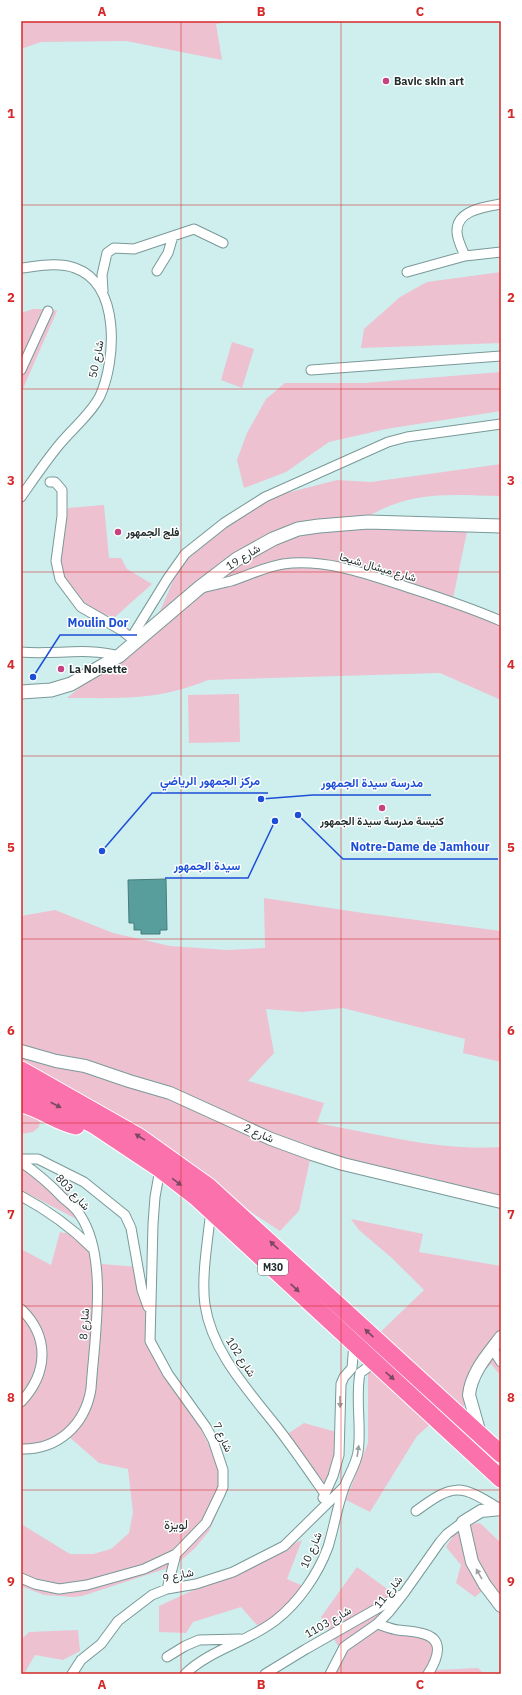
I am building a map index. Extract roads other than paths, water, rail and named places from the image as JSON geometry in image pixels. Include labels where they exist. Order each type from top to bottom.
[{"type":"highway","name":"M30","points":[[21,1070],[139,1137],[209,1187],[501,1454]]},
{"type":"highway","name":"M30","points":[[21,1087],[94,1125],[160,1169],[211,1209],[501,1479]]},
{"type":"highway","points":[[21,1104],[36,1108],[75,1126],[94,1125]]},
{"type":"main road","name":"شارع 19","points":[[21,692],[51,690],[71,684],[119,656],[134,640],[198,588],[237,559],[298,529],[368,522],[501,526]]},
{"type":"street","points":[[465,256],[457,232],[460,221],[471,211],[501,204]]},
{"type":"street","points":[[103,295],[102,275],[107,253],[114,248],[134,249],[194,229],[223,243]]},
{"type":"street","points":[[157,271],[168,253],[173,236]]},
{"type":"street","points":[[406,272],[465,256],[501,252]]},
{"type":"street","name":"شارع 50","points":[[21,268],[61,265],[77,268],[98,285],[108,310],[113,340],[110,359],[100,395],[58,446],[21,497]]},
{"type":"street","points":[[21,370],[48,311]]},
{"type":"street","points":[[311,370],[501,356]]},
{"type":"street","points":[[50,482],[55,482],[62,490],[62,516],[56,561],[60,579],[80,607],[134,640],[168,578],[185,554],[224,523],[265,497],[388,442],[407,437],[501,424]]},
{"type":"street","name":"شارع ميشال شيحا","points":[[198,588],[232,580],[284,564],[323,564],[342,568],[399,585],[461,605],[501,621]]},
{"type":"street","points":[[21,652],[53,653],[97,651],[119,656]]},
{"type":"street","name":"شارع 2","points":[[21,1051],[56,1061],[85,1066],[170,1093],[257,1132],[312,1154],[343,1164],[501,1202]]},
{"type":"street","points":[[21,1159],[38,1159],[84,1182],[125,1215],[131,1228],[142,1290],[150,1311]]},
{"type":"street","name":"شارع 803","points":[[21,1162],[45,1180],[80,1214],[85,1223],[94,1249]]},
{"type":"street","name":"شارع 7","points":[[21,1578],[47,1587],[59,1589],[72,1588],[115,1578],[144,1569],[176,1554],[206,1523],[222,1487],[224,1470],[215,1444],[206,1427],[168,1374],[161,1359],[151,1345],[149,1336],[154,1210],[160,1169]]},
{"type":"street","points":[[21,1196],[57,1218],[76,1232],[94,1249]]},
{"type":"street","name":"شارع 102","points":[[211,1209],[204,1294],[211,1330],[216,1343],[230,1364],[301,1458],[325,1494]]},
{"type":"street","name":"شارع 8","points":[[21,1449],[42,1448],[53,1443],[76,1425],[88,1405],[91,1389],[98,1286],[94,1249]]},
{"type":"street","points":[[21,1309],[36,1327],[41,1340],[42,1356],[36,1380],[32,1388],[21,1402]]},
{"type":"street","points":[[480,1434],[469,1395],[474,1376],[501,1337]]},
{"type":"street","points":[[318,1512],[333,1476],[339,1455],[340,1384],[352,1368],[352,1352],[354,1343]]},
{"type":"street","points":[[492,1348],[501,1362]]},
{"type":"street","name":"شارع 10","points":[[185,1674],[205,1659],[276,1620],[307,1585],[328,1547],[344,1487],[354,1468],[359,1451],[358,1395],[360,1373],[375,1362]]},
{"type":"street","points":[[451,1408],[469,1395]]},
{"type":"street","name":"شارع 9","points":[[72,1674],[81,1660],[106,1638],[118,1621],[152,1595],[167,1589],[196,1584],[233,1572],[284,1546],[344,1487]]},
{"type":"street","points":[[416,1511],[446,1491],[459,1490],[486,1500],[501,1509]]},
{"type":"street","points":[[501,1509],[481,1511],[463,1522],[472,1562],[485,1585],[501,1606]]},
{"type":"street","name":"شارع 11","points":[[330,1674],[344,1647],[377,1624],[404,1593],[440,1542],[447,1534],[463,1522]]},
{"type":"street","points":[[167,1589],[176,1554]]},
{"type":"street","name":"شارع 1103","points":[[265,1674],[404,1593]]},
{"type":"street","points":[[377,1624],[397,1630],[420,1633],[435,1641],[438,1648],[437,1660],[428,1674]]},
{"type":"street","points":[[167,1657],[185,1646],[199,1640],[242,1639]]},
{"type":"water","points":[[166,879],[167,930],[160,930],[160,934],[141,934],[141,930],[134,930],[134,923],[129,923],[128,880]]},
{"type":"place","name":"Bavic skin art","points":[[386,81]]},
{"type":"place","name":"فلج الجمهور","points":[[118,532]]},
{"type":"place","name":"La Noisette","points":[[61,669]]},
{"type":"place","name":"Moulin Dor","points":[[33,677]]},
{"type":"place","name":"مدرسة سيدة الجمهور","points":[[261,799]]},
{"type":"place","name":"كنيسة مدرسة سيدة الجمهور","points":[[382,808]]},
{"type":"place","name":"Notre-Dame de Jamhour","points":[[298,815]]},
{"type":"place","name":"سيدة الجمهور","points":[[275,821]]},
{"type":"place","name":"مركز الجمهور الرياضي","points":[[102,851]]},
{"type":"district","name":"لويزة","points":[[176,1524]]}]
